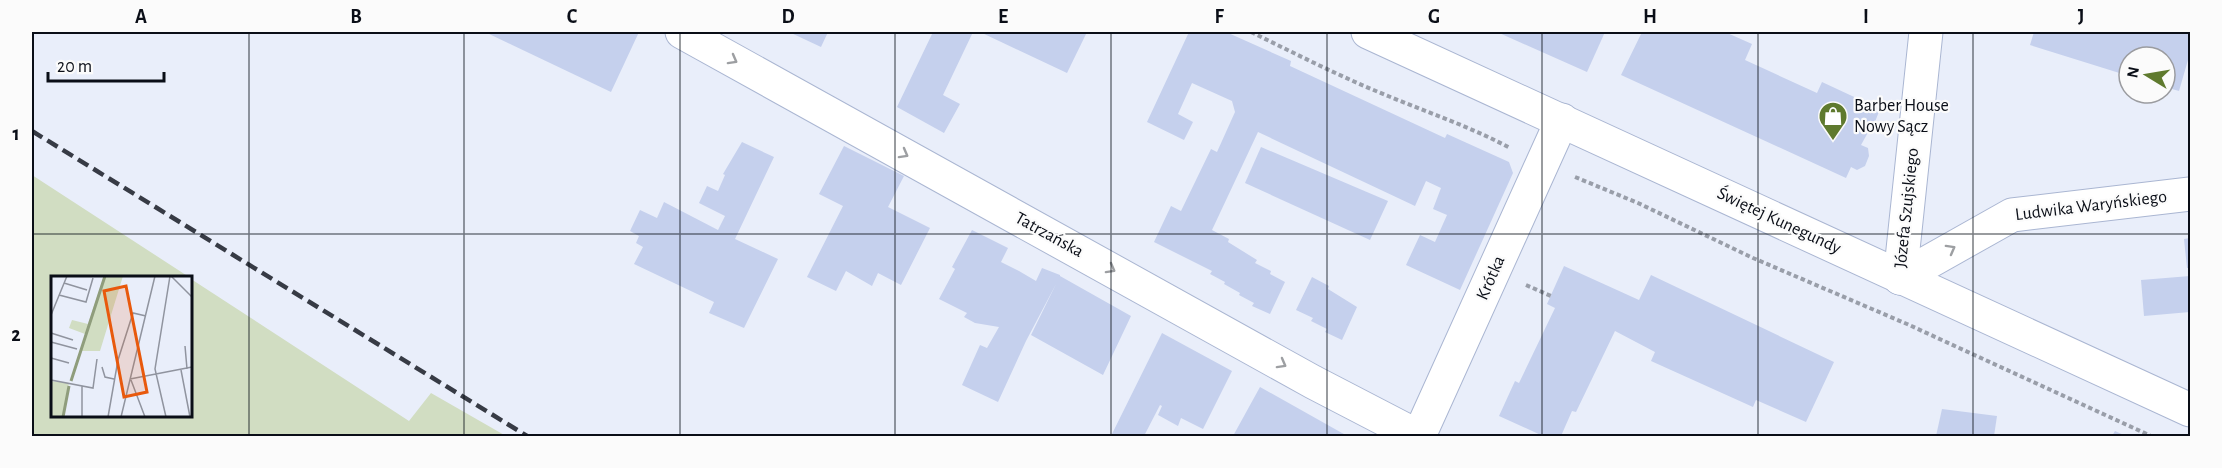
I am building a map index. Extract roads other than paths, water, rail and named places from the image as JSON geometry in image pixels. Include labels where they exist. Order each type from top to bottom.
[{"type":"street","name":"Tatrzańska","points":[[682,32],[1313,382],[1418,436]]},
{"type":"street","name":"Świętej Kunegundy","points":[[1368,32],[2190,410]]},
{"type":"street","name":"Józefa Szujskiego","points":[[1900,278],[1926,32]]},
{"type":"street","name":"Krótka","points":[[1418,436],[1531,158],[1562,120]]},
{"type":"street","name":"Ludwika Waryńskiego","points":[[1900,278],[2012,215],[2190,194]]},
{"type":"railway","points":[[32,131],[527,436]]},
{"type":"place","name":"Barber House Nowy Sącz","points":[[1833,142]]}]
